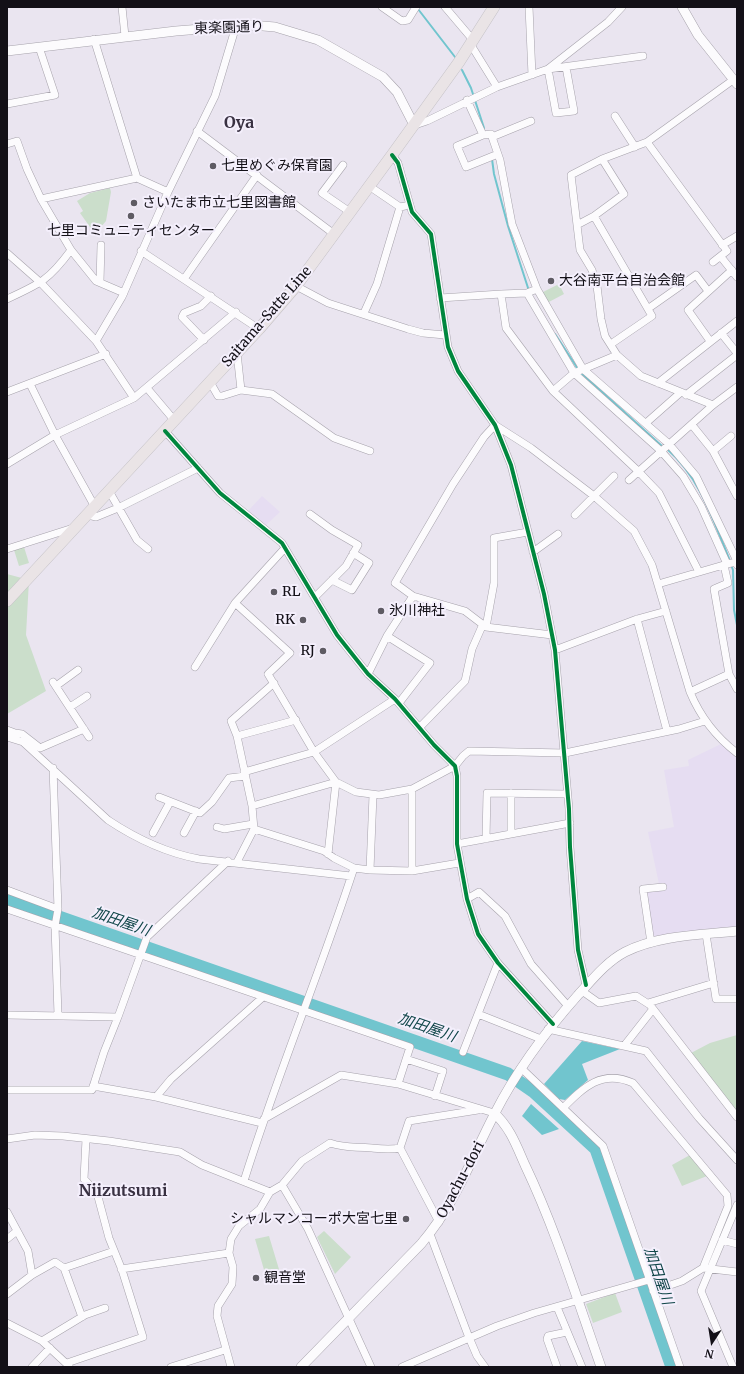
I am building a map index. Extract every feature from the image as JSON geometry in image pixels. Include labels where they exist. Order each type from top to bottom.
[{"type":"main road","name":"Saitama-Satte Line","points":[[7,601],[260,329],[296,286],[414,125],[472,43],[494,7]]},
{"type":"street","points":[[122,7],[125,36]]},
{"type":"street","points":[[382,7],[402,22],[408,20],[416,8]]},
{"type":"street","points":[[444,7],[472,43],[497,87]]},
{"type":"street","points":[[529,7],[532,75]]},
{"type":"street","points":[[548,69],[608,22],[622,7]]},
{"type":"street","points":[[682,7],[698,35],[735,82],[647,142],[602,159],[571,175],[580,250],[592,270],[596,281],[600,319],[605,336],[617,355],[641,376],[713,405]]},
{"type":"street","points":[[96,341],[124,293],[141,251],[219,85],[236,26]]},
{"type":"street","name":"東楽園通り","points":[[7,51],[94,39],[236,26],[275,27],[305,35],[329,45],[371,68],[383,77],[397,92],[414,125]]},
{"type":"street","points":[[94,39],[137,178]]},
{"type":"street","points":[[7,104],[55,94],[39,47]]},
{"type":"street","points":[[414,125],[427,121],[497,87],[548,69],[642,56]]},
{"type":"street","points":[[548,69],[556,113],[574,111],[566,66]]},
{"type":"street","points":[[472,98],[483,135]]},
{"type":"street","points":[[615,116],[635,147]]},
{"type":"street","points":[[492,137],[531,121]]},
{"type":"street","points":[[197,131],[334,234]]},
{"type":"street","points":[[498,154],[466,167],[457,146],[483,135],[491,134],[498,154],[512,224],[531,292],[579,371],[696,476],[735,556],[728,584],[714,589],[729,674],[737,689]]},
{"type":"street","points":[[7,144],[17,141],[27,170],[41,199],[71,250],[96,280],[124,293]]},
{"type":"street","points":[[647,142],[727,251],[714,262]]},
{"type":"street","points":[[392,155],[398,163],[409,205],[414,216],[426,226],[431,234],[445,335],[458,371],[495,424],[511,465],[533,552],[555,650],[565,753],[570,823],[570,847],[578,950],[584,988],[599,1004],[636,996],[650,1006],[737,1117]]},
{"type":"street","points":[[577,225],[594,216],[624,194],[602,159]]},
{"type":"street","points":[[343,165],[322,193],[350,212]]},
{"type":"street","points":[[184,279],[257,175]]},
{"type":"street","points":[[41,199],[137,178],[168,192]]},
{"type":"street","points":[[369,186],[400,206],[409,205]]},
{"type":"street","points":[[364,313],[377,284],[400,206]]},
{"type":"street","points":[[594,216],[649,308],[652,316],[611,344]]},
{"type":"street","points":[[722,245],[737,236]]},
{"type":"street","points":[[100,282],[101,245]]},
{"type":"street","points":[[7,299],[41,283],[57,270],[71,250]]},
{"type":"street","points":[[141,251],[260,329]]},
{"type":"street","points":[[7,253],[41,283],[96,341],[134,398]]},
{"type":"street","points":[[721,257],[737,277]]},
{"type":"street","points":[[710,341],[688,310],[732,270]]},
{"type":"street","points":[[649,308],[696,275],[708,291]]},
{"type":"street","points":[[296,286],[328,303],[364,313],[423,333],[445,335]]},
{"type":"street","points":[[440,298],[531,292]]},
{"type":"street","points":[[531,292],[579,371],[646,423],[683,476],[732,564]]},
{"type":"street","points":[[501,294],[506,328],[552,391],[638,471],[664,502],[699,572]]},
{"type":"street","points":[[204,340],[182,317],[184,313],[202,306],[211,296]]},
{"type":"street","points":[[7,464],[56,435],[134,398],[236,312]]},
{"type":"street","points":[[658,383],[737,321]]},
{"type":"street","points":[[646,423],[737,354],[721,333]]},
{"type":"street","points":[[237,353],[241,390]]},
{"type":"street","points":[[7,392],[106,354]]},
{"type":"street","points":[[552,391],[579,371],[617,355]]},
{"type":"street","points":[[210,382],[218,396],[241,390],[272,394],[334,438],[370,451]]},
{"type":"street","points":[[30,384],[56,435],[91,511],[96,517],[118,508],[198,468]]},
{"type":"street","points":[[629,480],[713,405],[737,387]]},
{"type":"street","points":[[147,388],[174,420]]},
{"type":"street","points":[[495,424],[531,448],[594,496],[634,531],[646,551],[658,584],[690,692],[697,710],[728,746],[737,753]]},
{"type":"street","points":[[495,424],[484,437],[453,484],[395,583],[413,596],[465,611],[485,626],[552,635]]},
{"type":"street","points":[[692,425],[713,452],[737,496]]},
{"type":"street","points":[[165,431],[220,493],[282,543],[337,635],[368,674],[397,701],[434,745],[455,766],[457,776],[457,844],[459,863],[467,899],[478,934],[498,963],[551,1026],[646,1051],[699,1118],[735,1155]]},
{"type":"street","points":[[713,452],[731,436]]},
{"type":"street","points":[[575,515],[614,476]]},
{"type":"street","points":[[109,491],[137,540],[148,549]]},
{"type":"street","points":[[310,514],[332,530],[358,545],[346,566],[314,597]]},
{"type":"street","points":[[7,549],[76,528]]},
{"type":"street","points":[[420,727],[465,681],[472,649],[485,626],[494,583],[494,538],[528,532]]},
{"type":"street","points":[[533,552],[558,534]]},
{"type":"street","points":[[195,667],[235,603],[285,548]]},
{"type":"street","points":[[332,580],[352,590],[369,563],[353,553]]},
{"type":"street","points":[[658,584],[732,564]]},
{"type":"street","points":[[368,674],[387,636],[413,596]]},
{"type":"street","points":[[235,603],[290,653],[268,674],[314,752],[336,782],[356,792],[373,795],[390,795],[412,789],[455,766],[469,751],[565,753],[667,731],[705,721]]},
{"type":"street","points":[[555,650],[637,619],[666,611]]},
{"type":"street","points":[[637,619],[667,731]]},
{"type":"street","points":[[159,797],[200,812],[212,802],[229,778],[314,752],[397,701],[430,663],[387,636]]},
{"type":"street","points":[[78,670],[55,684],[89,737]]},
{"type":"street","points":[[690,692],[729,674]]},
{"type":"street","points":[[237,862],[254,826],[252,806],[237,736],[231,721],[274,683]]},
{"type":"street","points":[[70,708],[87,696]]},
{"type":"street","points":[[237,736],[296,720]]},
{"type":"street","points":[[12,736],[22,734],[40,748],[84,729]]},
{"type":"street","points":[[7,730],[12,736],[23,742],[53,768],[108,820],[121,829],[177,855],[199,859],[237,862],[351,876]]},
{"type":"street","points":[[53,768],[58,909],[55,926],[58,1016]]},
{"type":"street","points":[[252,806],[336,782]]},
{"type":"street","points":[[328,854],[336,782]]},
{"type":"street","points":[[412,789],[412,871]]},
{"type":"street","points":[[486,840],[487,793],[567,794]]},
{"type":"street","points":[[510,834],[511,793]]},
{"type":"street","points":[[370,870],[373,795]]},
{"type":"street","points":[[153,833],[170,802]]},
{"type":"street","points":[[184,833],[196,811]]},
{"type":"street","points":[[457,844],[486,840],[570,823]]},
{"type":"street","points":[[217,828],[254,826],[328,854],[354,868],[412,871],[459,863]]},
{"type":"street","points":[[7,1090],[92,1090],[104,1052],[147,937],[228,862]]},
{"type":"street","points":[[244,1181],[263,1121],[306,1006],[354,868]]},
{"type":"street","points":[[651,943],[643,889],[663,887]]},
{"type":"street","points":[[7,890],[58,909]]},
{"type":"street","points":[[467,899],[479,892],[505,916],[531,964],[568,1006]]},
{"type":"street","points":[[7,909],[55,926],[142,949],[263,997],[306,1006],[410,1047],[398,1084]]},
{"type":"street","name":"Oyachu-dori","points":[[301,1367],[430,1234],[439,1222],[462,1183],[494,1113],[521,1068],[551,1026],[584,988],[613,959],[625,952],[651,943],[706,934],[737,932]]},
{"type":"street","points":[[706,934],[716,999],[737,999]]},
{"type":"street","points":[[464,1052],[498,963]]},
{"type":"street","points":[[624,1046],[650,1006],[714,983]]},
{"type":"street","points":[[156,1097],[171,1078],[263,997]]},
{"type":"street","points":[[478,1014],[541,1039]]},
{"type":"street","points":[[7,1015],[118,1017]]},
{"type":"street","points":[[406,1059],[443,1071],[435,1096]]},
{"type":"street","points":[[521,1068],[603,1146],[680,1367]]},
{"type":"street","points":[[93,1086],[156,1097],[263,1121],[341,1075],[398,1084],[494,1113],[502,1120],[512,1136],[539,1193],[601,1367]]},
{"type":"street","points":[[563,1108],[586,1086],[602,1079],[623,1078],[633,1083],[727,1195],[728,1206],[706,1269],[701,1292],[733,1367]]},
{"type":"street","points":[[439,1222],[400,1148],[409,1121],[480,1110]]},
{"type":"street","points":[[7,1139],[35,1135],[86,1139],[180,1152],[202,1165],[270,1192]]},
{"type":"street","points":[[7,1323],[42,1341],[68,1365],[143,1337],[121,1269],[108,1238],[97,1193],[84,1179],[86,1139]]},
{"type":"street","points":[[231,1367],[217,1316],[218,1306],[232,1284],[233,1267],[229,1253],[230,1240],[239,1226],[260,1209],[270,1192],[282,1185],[302,1161],[330,1143],[345,1148],[390,1150],[400,1148]]},
{"type":"street","points":[[282,1185],[308,1229],[348,1320],[371,1367]]},
{"type":"street","points":[[706,1269],[722,1240],[737,1205]]},
{"type":"street","points":[[7,1212],[28,1251],[32,1275]]},
{"type":"street","points":[[7,1239],[17,1231]]},
{"type":"street","points":[[430,1234],[469,1338],[477,1356],[485,1367]]},
{"type":"street","points":[[722,1240],[737,1244]]},
{"type":"street","points":[[64,1268],[114,1251]]},
{"type":"street","points":[[121,1269],[229,1253]]},
{"type":"street","points":[[8,1291],[55,1262],[64,1268],[82,1317]]},
{"type":"street","points":[[653,1291],[682,1281],[706,1269],[737,1272]]},
{"type":"street","points":[[402,1367],[497,1326],[649,1280]]},
{"type":"street","points":[[557,1307],[582,1367]]},
{"type":"street","points":[[42,1341],[82,1317],[105,1308]]},
{"type":"street","points":[[556,1367],[547,1340],[548,1336],[567,1332]]},
{"type":"street","points":[[32,1367],[50,1348]]},
{"type":"street","points":[[171,1367],[226,1350]]},
{"type":"shaded area","points":[[262,496],[280,512],[266,525],[248,511]]},
{"type":"shaded area","points":[[721,744],[737,756],[737,927],[707,929],[652,937],[645,894],[648,891],[665,888],[665,883],[659,884],[648,832],[674,827],[664,770],[689,766],[688,760]]},
{"type":"green space","points":[[110,188],[111,192],[106,221],[95,234],[80,213],[83,211],[77,201],[90,193]]},
{"type":"green space","points":[[559,284],[564,294],[547,303],[541,293]]},
{"type":"green space","points":[[24,547],[29,563],[19,566],[14,550]]},
{"type":"green space","points":[[7,574],[29,580],[26,635],[46,691],[7,714]]},
{"type":"green space","points":[[737,1035],[737,1111],[713,1084],[691,1053],[710,1043]]},
{"type":"green space","points":[[690,1155],[707,1176],[682,1186],[672,1165]]},
{"type":"green space","points":[[324,1231],[351,1257],[335,1274],[317,1237]]},
{"type":"green space","points":[[269,1236],[281,1276],[267,1280],[255,1239]]},
{"type":"green space","points":[[615,1293],[622,1312],[593,1323],[586,1304]]},
{"type":"water","points":[[582,1041],[620,1049],[582,1064],[588,1080],[565,1100],[559,1099],[544,1084]]},
{"type":"water","points":[[531,1104],[559,1129],[542,1135],[522,1116]]},
{"type":"waterway","points":[[418,9],[455,57]]},
{"type":"waterway","points":[[462,70],[471,88],[484,128]]},
{"type":"waterway","points":[[492,159],[494,174],[508,226],[529,291]]},
{"type":"waterway","points":[[555,334],[578,369]]},
{"type":"waterway","points":[[580,372],[663,447]]},
{"type":"waterway","points":[[667,449],[679,460],[697,486],[712,516],[730,561]]},
{"type":"waterway","points":[[731,565],[733,570],[734,610],[737,625]]},
{"type":"waterway","name":"加田屋川","points":[[7,899],[508,1074],[534,1092],[596,1149],[672,1367]]},
{"type":"cycle path","points":[[392,155],[398,163],[412,212],[431,234],[448,347],[458,371],[495,425],[511,465],[544,594],[555,650],[569,809],[570,847],[578,950],[586,985]]},
{"type":"cycle path","points":[[165,431],[220,493],[282,543],[337,635],[368,674],[395,699],[434,745],[455,766],[457,776],[457,844],[467,899],[478,934],[498,963],[553,1024]]},
{"type":"place","name":"七里めぐみ保育園","points":[[213,166]]},
{"type":"place","name":"さいたま市立七里図書館","points":[[134,203]]},
{"type":"place","name":"七里コミュニティセンター","points":[[131,216]]},
{"type":"place","name":"大谷南平台自治会館","points":[[551,281]]},
{"type":"place","name":"RL","points":[[274,592]]},
{"type":"place","name":"氷川神社","points":[[381,611]]},
{"type":"place","name":"RK","points":[[303,620]]},
{"type":"place","name":"RJ","points":[[323,651]]},
{"type":"place","name":"シャルマンコーポ大宮七里","points":[[406,1219]]},
{"type":"place","name":"観音堂","points":[[256,1278]]},
{"type":"district","name":"Oya","points":[[239,123]]},
{"type":"district","name":"Niizutsumi","points":[[123,1191]]}]
